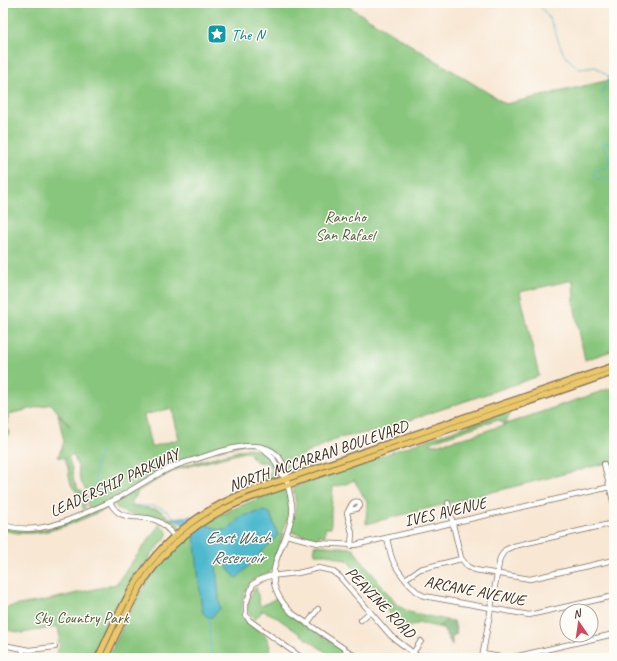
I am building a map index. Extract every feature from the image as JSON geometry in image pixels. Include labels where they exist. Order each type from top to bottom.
[{"type":"main road","name":"NORTH MCCARRAN BOULEVARD","points":[[98,658],[128,597],[140,576],[156,555],[176,538],[223,509],[287,482],[460,422],[614,366]]},
{"type":"main road","name":"NORTH MCCARRAN BOULEVARD","points":[[460,422],[614,372]]},
{"type":"main road","name":"NORTH MCCARRAN BOULEVARD","points":[[176,538],[183,528],[222,503],[247,492],[287,482]]},
{"type":"main road","points":[[105,658],[142,584],[153,568],[172,547],[176,538]]},
{"type":"street","name":"LEADERSHIP PARKWAY","points":[[3,525],[25,529],[47,528],[110,502],[162,471],[180,463],[241,447],[260,447],[273,458],[287,482]]},
{"type":"street","points":[[604,464],[614,505]]},
{"type":"street","points":[[287,482],[292,500],[292,510],[286,535],[276,561],[274,576],[277,590],[284,604],[292,613],[358,658]]},
{"type":"street","name":"IVES AVENUE","points":[[286,535],[315,543],[351,546],[610,487]]},
{"type":"street","points":[[110,502],[116,511],[123,515],[151,518],[159,521],[176,538]]},
{"type":"street","points":[[448,503],[461,559],[471,568],[524,579],[532,579],[614,560]]},
{"type":"street","points":[[350,510],[346,516],[352,533],[351,546]]},
{"type":"street","points":[[614,523],[507,549],[501,556],[483,656],[506,658],[514,657],[614,634]]},
{"type":"street","name":"ARCANE AVENUE","points":[[387,538],[393,563],[414,591],[424,596],[525,614],[532,614],[614,596]]},
{"type":"street","points":[[405,579],[420,569],[461,559]]},
{"type":"street","name":"PEAVINE ROAD","points":[[302,658],[252,623],[246,615],[246,604],[253,584],[261,579],[274,576],[298,574],[318,568],[332,571],[340,577],[391,636],[420,658]]},
{"type":"street","points":[[307,624],[318,609]]},
{"type":"street","points":[[361,620],[370,612]]},
{"type":"street","points":[[413,653],[421,641]]},
{"type":"street","points":[[3,646],[34,650],[55,647]]},
{"type":"street","points":[[22,658],[23,649]]},
{"type":"green space","name":"Rancho San Rafael","points":[[3,3],[343,3],[506,104],[614,79],[614,350],[585,360],[574,305],[573,280],[520,292],[539,376],[378,431],[338,438],[290,461],[294,471],[289,471],[284,463],[261,445],[243,444],[184,460],[168,466],[116,497],[90,509],[87,505],[88,494],[80,480],[78,467],[73,454],[68,457],[72,468],[74,482],[79,490],[85,495],[85,511],[82,507],[81,494],[72,487],[65,458],[58,457],[64,442],[58,414],[70,427],[51,404],[9,414],[7,425],[9,434],[3,443]],"holes":[[[172,408],[179,439],[151,447],[144,415]]]},
{"type":"green space","points":[[614,387],[614,495],[607,463],[366,524],[367,502],[354,480],[346,484],[333,487],[331,528],[325,528],[325,536],[319,535],[318,540],[291,532],[295,511],[293,489],[295,486],[509,411],[510,414],[506,423],[495,420],[439,439],[430,444],[435,445],[471,436]]},
{"type":"green space","points":[[249,448],[264,453],[272,460],[278,475],[275,478],[260,484],[266,475],[272,470],[266,462],[258,462],[249,452],[245,452],[175,470],[138,491],[131,502],[131,506],[161,511],[180,526],[175,529],[171,528],[157,518],[128,514],[115,506],[115,503],[174,468]]},
{"type":"green space","points":[[286,490],[288,496],[290,505],[289,514],[272,570],[249,584],[244,594],[242,605],[243,616],[249,624],[265,635],[269,644],[272,658],[108,658],[128,615],[142,590],[155,570],[185,538],[221,515],[240,506]]},
{"type":"green space","points":[[108,505],[110,507],[71,524],[45,532],[17,533],[3,530],[3,527],[19,530],[45,529],[57,526]]},
{"type":"green space","name":"Sky Country Park","points":[[160,524],[167,531],[167,536],[132,580],[93,658],[57,658],[57,651],[60,646],[58,642],[60,638],[58,627],[22,633],[3,629],[3,608],[52,599],[116,584]]},
{"type":"green space","points":[[314,545],[352,548],[397,605],[409,612],[447,620],[438,627],[420,623],[408,627],[397,623],[348,561],[327,554],[315,554]]},
{"type":"green space","points":[[256,587],[261,606],[277,598],[291,615],[354,658],[334,658],[273,615],[261,610],[262,612],[254,620],[249,612],[248,604],[249,599]]},
{"type":"green space","points":[[447,620],[454,621],[457,634],[452,636],[452,645],[443,629],[438,627]]},
{"type":"water","name":"East Wash Reservoir","points":[[264,511],[270,513],[278,535],[237,578],[219,559],[216,566],[220,609],[212,617],[207,617],[203,613],[201,603],[194,532],[187,526],[171,518],[191,516],[204,524],[220,530],[228,529],[242,516]]},
{"type":"waterway","points":[[477,3],[488,5],[509,3]]},
{"type":"waterway","points":[[538,3],[551,21],[564,55],[579,69],[596,67],[608,76],[609,78],[602,91],[602,98],[614,107]]},
{"type":"waterway","points":[[613,143],[602,143],[609,157],[609,165],[595,171],[594,175],[597,178],[612,181],[614,189]]},
{"type":"waterway","points":[[614,216],[611,226],[614,231]]},
{"type":"waterway","points":[[101,451],[95,479],[97,488],[104,492]]},
{"type":"waterway","points":[[132,505],[159,507],[174,517]]},
{"type":"waterway","points":[[209,617],[211,658]]},
{"type":"place","name":"The N","points":[[217,34]]}]
